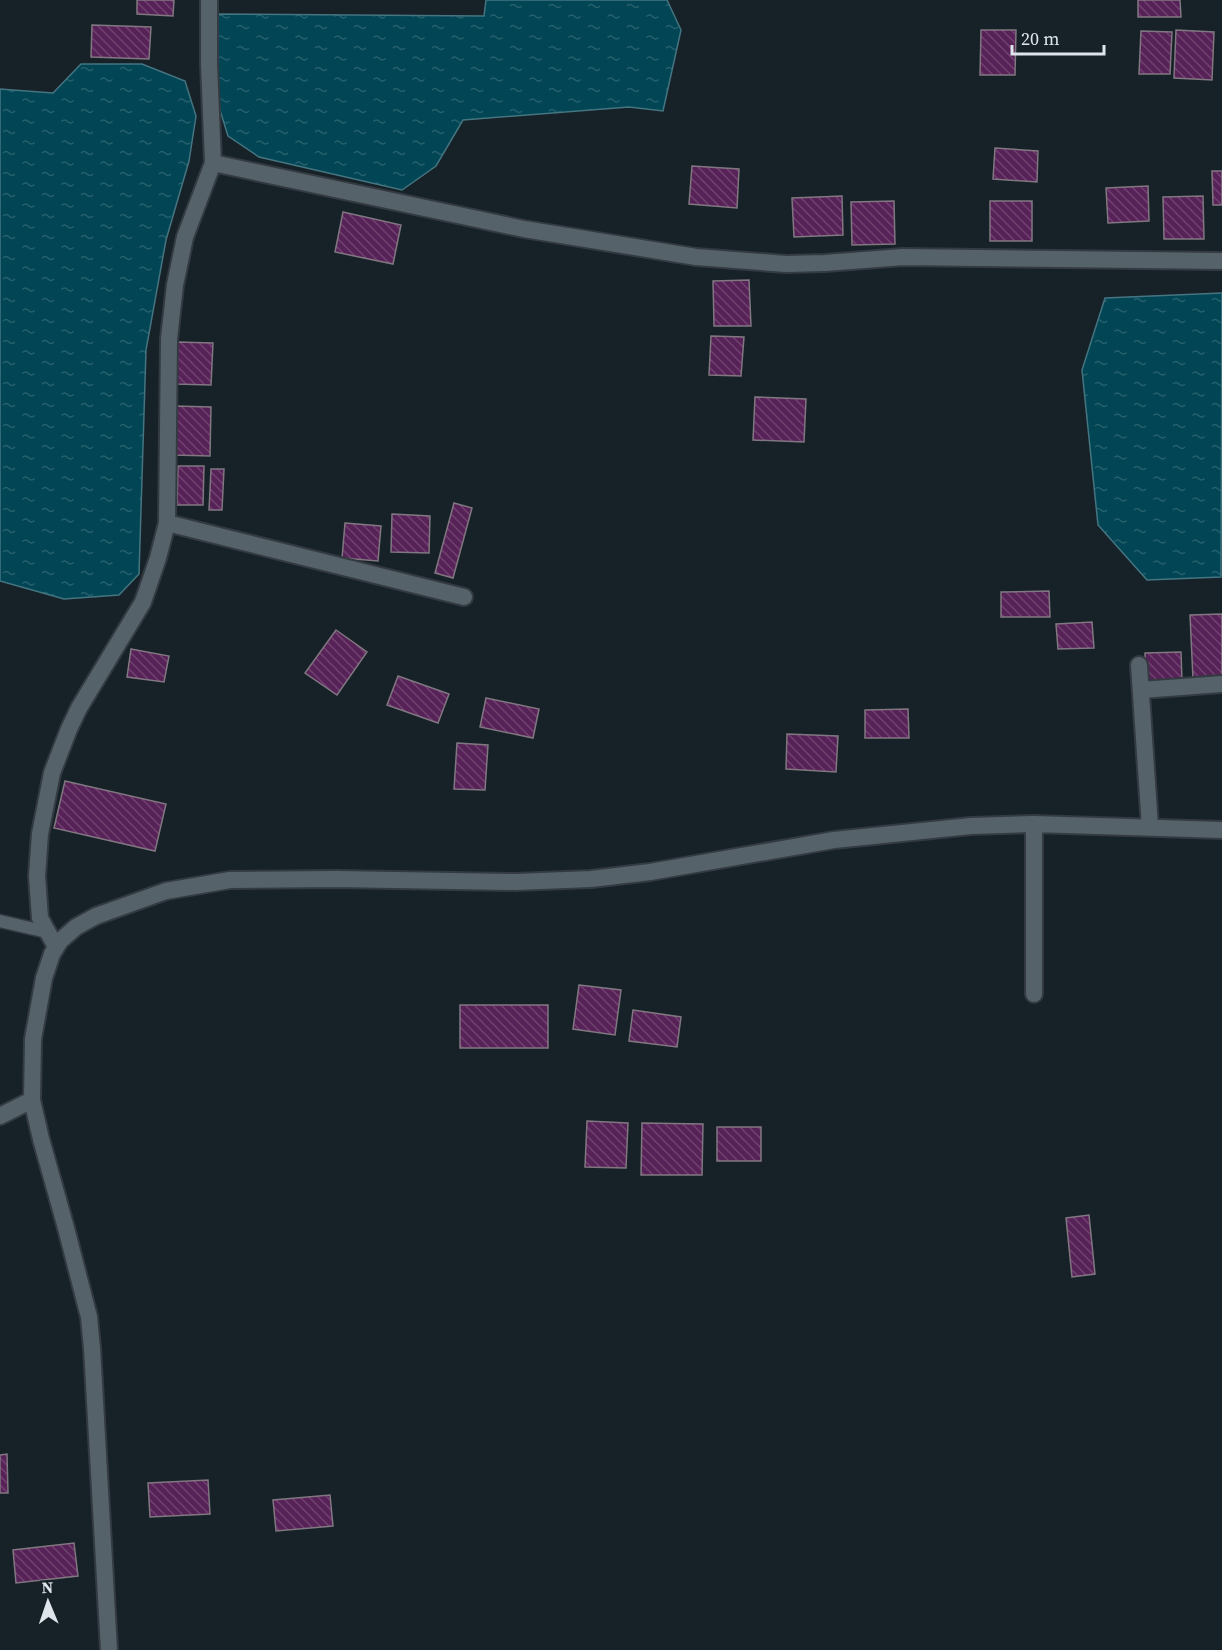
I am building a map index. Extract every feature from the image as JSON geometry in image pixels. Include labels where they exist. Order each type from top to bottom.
[{"type":"street","points":[[56,947],[40,918],[37,876],[40,834],[52,773],[79,708],[143,602],[158,558],[166,523],[169,339],[175,285],[185,237],[213,163],[209,0]]},
{"type":"street","points":[[213,163],[524,229],[696,257],[786,264],[903,257],[1222,261]]},
{"type":"street","points":[[166,523],[465,597]]},
{"type":"street","points":[[1139,665],[1150,827]]},
{"type":"street","points":[[1141,690],[1222,684]]},
{"type":"street","points":[[1034,824],[1034,994]]},
{"type":"street","points":[[109,1650],[89,1317],[32,1100],[33,1039],[44,978],[56,947],[76,927],[96,916],[166,891],[230,880],[516,882],[591,879],[650,872],[834,840],[971,826],[1034,824],[1222,830]]},
{"type":"street","points":[[0,1116],[32,1100]]},
{"type":"lane","points":[[0,921],[47,932]]},
{"type":"water","points":[[486,0],[667,0],[681,30],[663,111],[629,107],[463,120],[436,166],[402,190],[259,157],[228,136],[206,65],[216,14],[484,16]]},
{"type":"water","points":[[81,64],[142,64],[185,81],[196,116],[189,161],[166,240],[146,350],[139,574],[119,595],[64,599],[0,581],[0,89],[53,93]]},
{"type":"water","points":[[1222,293],[1221,577],[1147,580],[1098,525],[1082,370],[1105,298]]},
{"type":"building","points":[[137,0],[174,0],[173,16],[137,14]]},
{"type":"building","points":[[1138,0],[1180,0],[1181,17],[1138,17]]},
{"type":"building","points":[[92,25],[151,27],[149,59],[91,57]]},
{"type":"building","points":[[981,30],[1016,30],[1015,75],[980,75]]},
{"type":"building","points":[[1176,30],[1214,32],[1212,80],[1174,78]]},
{"type":"building","points":[[1141,31],[1172,32],[1170,74],[1139,74]]},
{"type":"building","points":[[995,148],[1038,151],[1037,182],[993,179]]},
{"type":"building","points":[[692,166],[739,169],[737,208],[689,204]]},
{"type":"building","points":[[1212,171],[1222,171],[1222,205],[1213,205]]},
{"type":"building","points":[[1148,186],[1149,221],[1108,223],[1106,188]]},
{"type":"building","points":[[842,196],[843,235],[794,237],[792,198]]},
{"type":"building","points":[[1203,196],[1204,239],[1164,239],[1163,197]]},
{"type":"building","points":[[894,201],[895,244],[852,245],[851,202]]},
{"type":"building","points":[[990,201],[1032,201],[1032,241],[990,241]]},
{"type":"building","points":[[343,212],[401,225],[393,264],[335,252]]},
{"type":"building","points":[[749,280],[751,326],[714,326],[713,281]]},
{"type":"building","points":[[711,336],[744,337],[741,376],[709,375]]},
{"type":"building","points":[[177,342],[213,343],[211,385],[175,384]]},
{"type":"building","points":[[755,397],[806,399],[804,442],[753,440]]},
{"type":"building","points":[[175,406],[211,407],[210,456],[174,455]]},
{"type":"building","points":[[178,466],[204,466],[203,505],[177,505]]},
{"type":"building","points":[[211,469],[224,469],[222,510],[209,510]]},
{"type":"building","points":[[454,503],[472,508],[453,578],[435,573]]},
{"type":"building","points":[[392,514],[430,516],[429,553],[391,552]]},
{"type":"building","points":[[345,523],[381,526],[378,561],[342,558]]},
{"type":"building","points":[[1049,591],[1050,617],[1001,617],[1001,592]]},
{"type":"building","points":[[1222,614],[1222,677],[1193,679],[1190,615]]},
{"type":"building","points":[[1092,622],[1094,648],[1058,649],[1056,624]]},
{"type":"building","points":[[336,630],[367,652],[337,695],[305,673]]},
{"type":"building","points":[[131,649],[169,656],[164,682],[127,677]]},
{"type":"building","points":[[1181,652],[1182,680],[1146,681],[1145,653]]},
{"type":"building","points":[[398,676],[449,694],[438,723],[387,705]]},
{"type":"building","points":[[486,698],[539,709],[533,738],[480,727]]},
{"type":"building","points":[[908,709],[909,738],[865,738],[865,710]]},
{"type":"building","points":[[787,734],[838,736],[836,772],[786,769]]},
{"type":"building","points":[[457,743],[488,745],[485,790],[454,789]]},
{"type":"building","points":[[65,781],[166,804],[155,851],[54,828]]},
{"type":"building","points":[[579,985],[621,990],[615,1035],[573,1029]]},
{"type":"building","points":[[460,1005],[548,1005],[548,1048],[460,1048]]},
{"type":"building","points":[[633,1010],[681,1017],[677,1047],[629,1041]]},
{"type":"building","points":[[587,1121],[628,1123],[626,1168],[585,1167]]},
{"type":"building","points":[[642,1123],[703,1124],[702,1175],[641,1175]]},
{"type":"building","points":[[717,1127],[761,1127],[761,1161],[717,1161]]},
{"type":"building","points":[[1089,1215],[1095,1274],[1072,1277],[1066,1218]]},
{"type":"building","points":[[7,1454],[8,1493],[0,1493],[0,1455]]},
{"type":"building","points":[[208,1480],[210,1514],[150,1517],[148,1483]]},
{"type":"building","points":[[330,1495],[333,1526],[276,1531],[273,1500]]},
{"type":"building","points":[[74,1543],[78,1576],[16,1583],[13,1550]]}]
